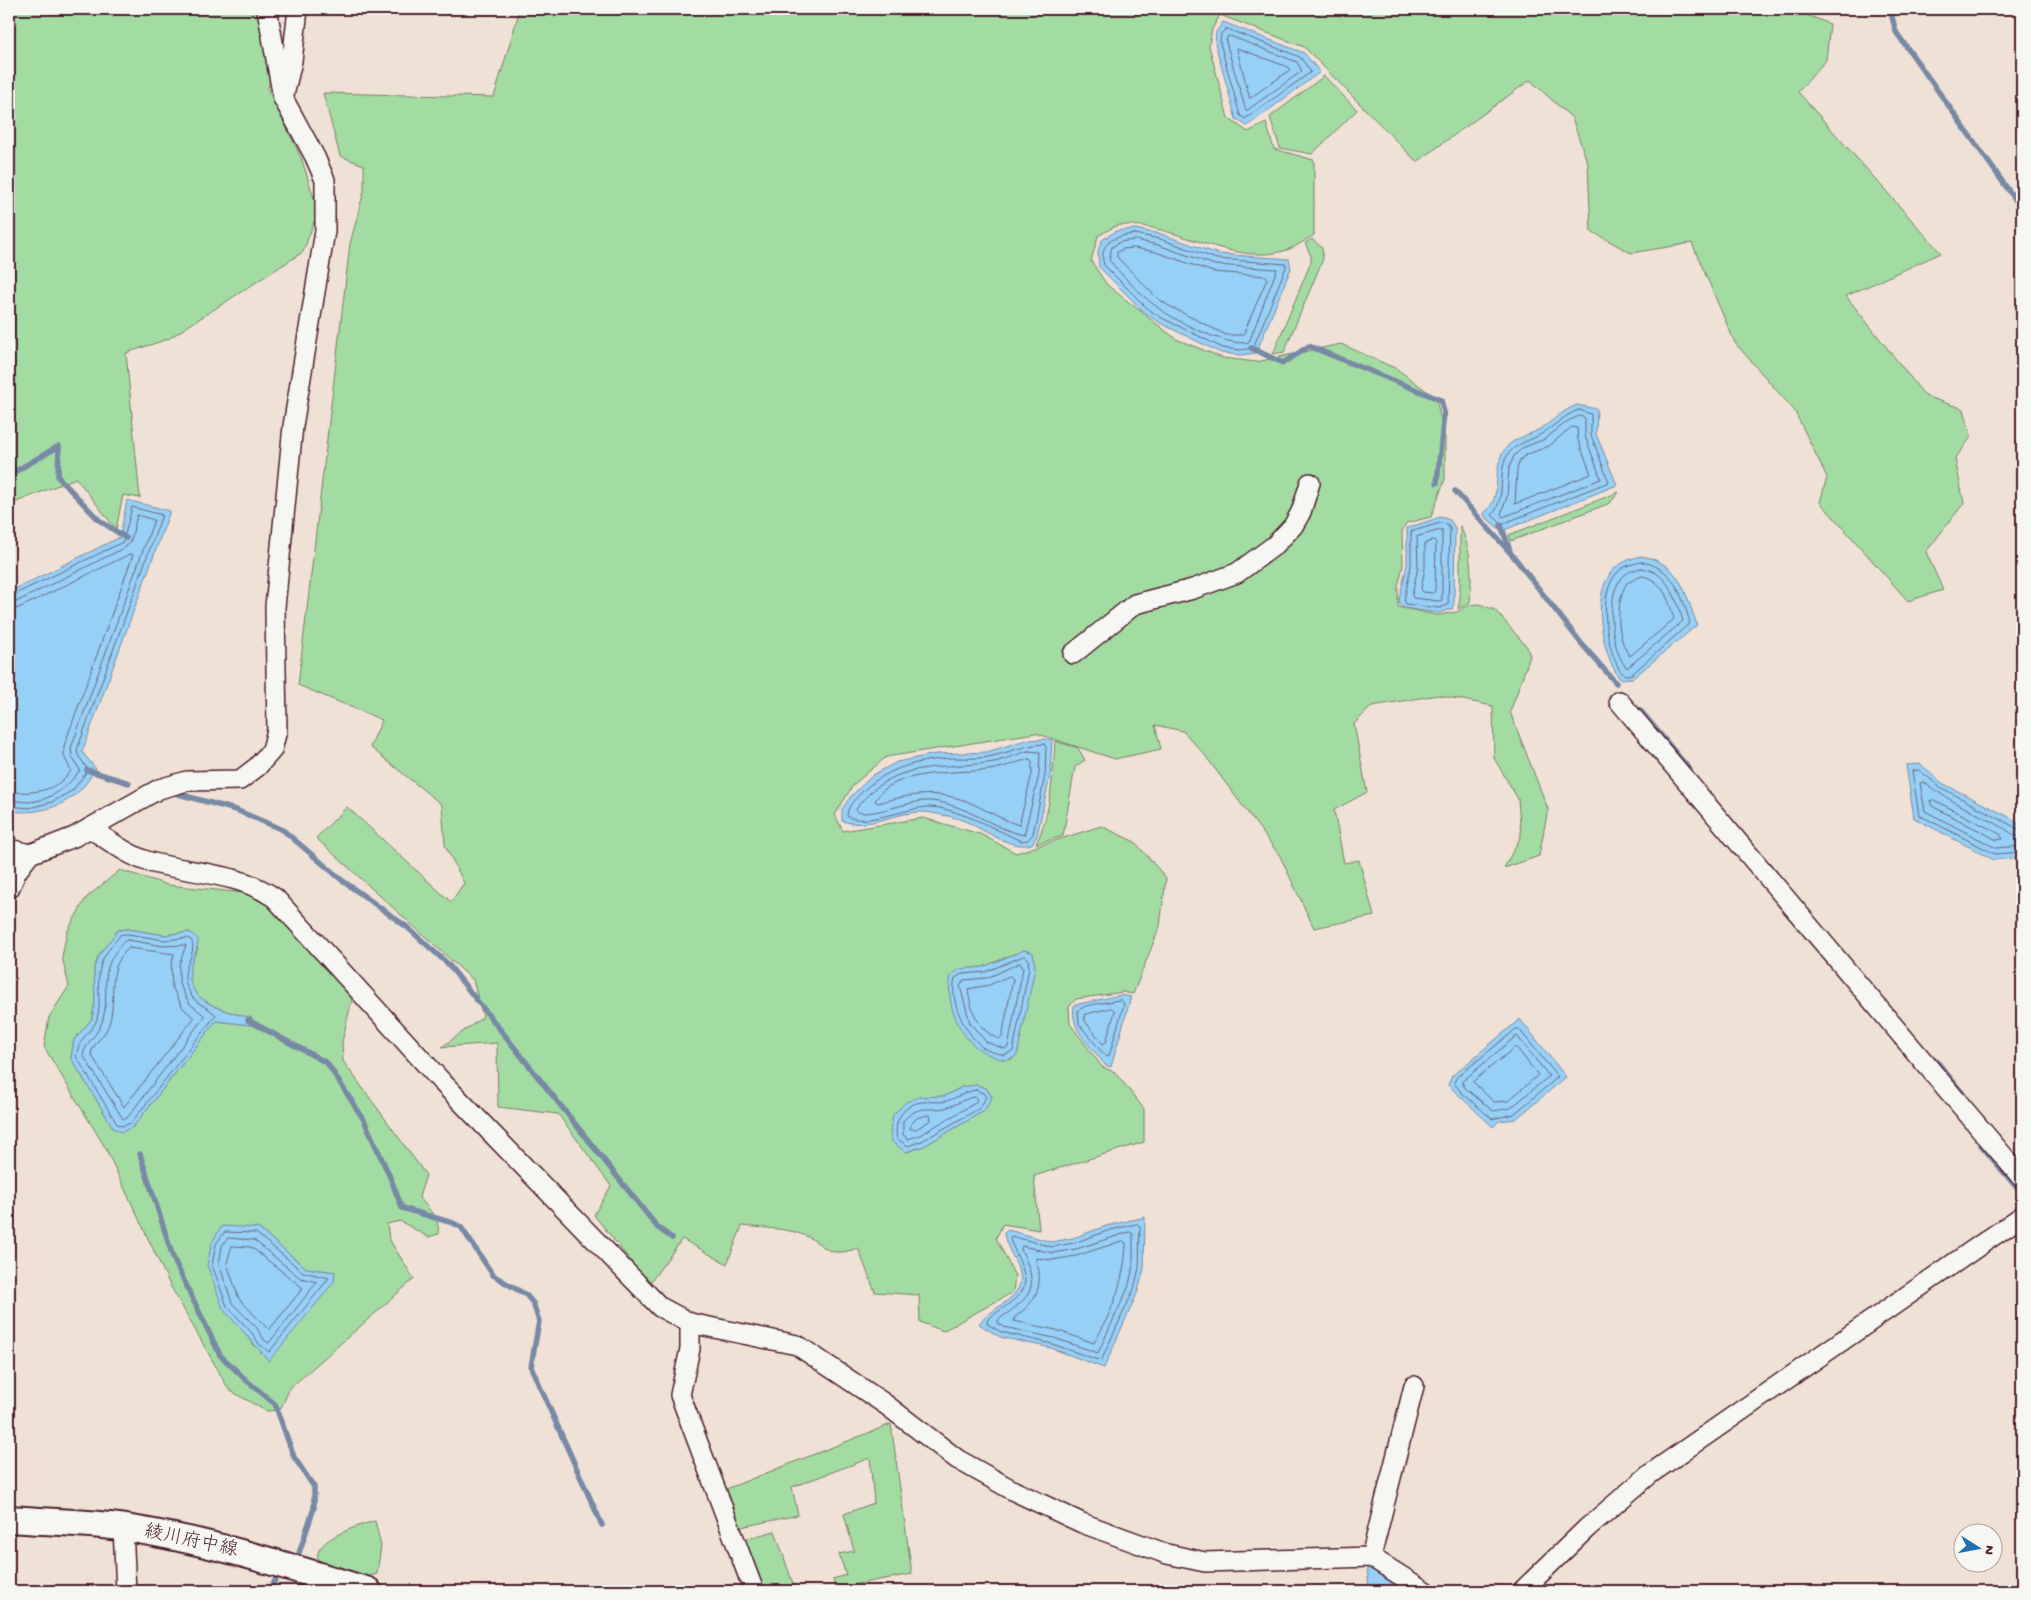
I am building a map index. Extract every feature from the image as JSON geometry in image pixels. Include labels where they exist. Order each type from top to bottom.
[{"type":"main road","name":"綾川府中線","points":[[9,1519],[123,1528],[221,1547],[368,1591]]},
{"type":"street","points":[[9,889],[17,871],[30,854],[90,828],[159,789],[186,781],[240,780],[258,767],[272,750],[277,730],[278,711],[275,607],[292,445],[325,231],[325,180],[315,157],[283,98],[267,9]]},
{"type":"street","points":[[283,98],[292,61],[298,9]]},
{"type":"street","points":[[1073,654],[1135,604],[1193,589],[1236,573],[1268,551],[1293,526],[1301,512],[1310,483]]},
{"type":"street","points":[[1619,701],[2022,1178]]},
{"type":"street","points":[[90,828],[148,862],[237,879],[261,889],[275,898],[442,1082],[660,1307],[690,1322],[797,1345],[885,1404],[957,1458],[1014,1491],[1082,1523],[1167,1554],[1204,1562],[1372,1557],[1425,1591]]},
{"type":"street","points":[[9,849],[30,854]]},
{"type":"street","points":[[1522,1591],[1587,1528],[1650,1474],[2022,1216]]},
{"type":"street","points":[[690,1322],[690,1349],[680,1395],[754,1591]]},
{"type":"street","points":[[1372,1557],[1414,1386]]},
{"type":"street","points":[[123,1528],[126,1591]]},
{"type":"green space","points":[[9,9],[281,9],[268,90],[301,157],[318,211],[303,252],[168,339],[126,353],[140,498],[123,495],[116,529],[76,478],[9,505]]},
{"type":"green space","points":[[520,9],[1791,9],[1830,24],[1826,60],[1798,92],[1941,253],[1846,296],[1925,396],[1964,409],[1971,437],[1955,459],[1964,503],[1926,552],[1943,590],[1908,601],[1820,502],[1827,477],[1794,410],[1735,343],[1692,243],[1631,253],[1591,231],[1588,164],[1572,118],[1530,80],[1417,162],[1304,47],[1220,15],[1212,29],[1209,46],[1228,118],[1248,132],[1266,123],[1274,149],[1314,160],[1314,235],[1287,250],[1267,254],[1246,253],[1225,249],[1162,230],[1142,226],[1119,225],[1098,236],[1091,261],[1107,285],[1176,339],[1223,358],[1256,362],[1341,344],[1397,369],[1436,398],[1445,438],[1445,479],[1431,517],[1406,523],[1402,532],[1403,566],[1398,586],[1398,607],[1437,615],[1457,612],[1469,605],[1479,604],[1495,610],[1527,647],[1530,656],[1510,712],[1548,809],[1539,856],[1504,868],[1521,836],[1518,799],[1494,758],[1493,706],[1438,695],[1372,706],[1354,724],[1367,792],[1334,810],[1344,863],[1359,860],[1374,916],[1314,928],[1280,856],[1204,754],[1183,731],[1155,725],[1161,749],[1115,759],[1035,733],[886,757],[853,785],[835,815],[843,831],[923,818],[980,834],[1016,853],[1101,826],[1135,842],[1166,878],[1160,926],[1133,994],[1122,992],[1076,999],[1069,1007],[1070,1024],[1102,1067],[1115,1072],[1144,1109],[1144,1142],[1034,1176],[1039,1230],[1003,1224],[996,1238],[1015,1276],[1013,1292],[943,1331],[920,1322],[919,1295],[875,1292],[858,1248],[847,1251],[832,1251],[810,1238],[788,1230],[742,1226],[727,1264],[682,1239],[649,1284],[594,1215],[611,1186],[558,1114],[498,1107],[497,1043],[442,1047],[483,1017],[473,980],[316,838],[347,807],[451,902],[464,883],[445,845],[442,805],[370,747],[382,720],[298,685],[350,244],[364,191],[364,165],[340,156],[323,93],[494,97]],"holes":[[[1024,950],[1033,953],[1034,968],[1017,1055],[1010,1060],[960,969],[983,967]],[[976,1085],[986,1088],[992,1097],[984,1111],[924,1146],[907,1152],[919,1097],[945,1096],[962,1087]]]},
{"type":"green space","points":[[1324,76],[1357,110],[1312,154],[1280,148],[1270,117]]},
{"type":"green space","points":[[1312,239],[1322,248],[1323,259],[1284,352],[1273,354],[1311,262],[1311,256],[1305,243]]},
{"type":"green space","points":[[1619,492],[1610,503],[1511,541],[1509,535]]},
{"type":"green space","points":[[1460,526],[1469,554],[1471,582],[1470,602],[1458,609],[1460,599]]},
{"type":"green space","points":[[1055,741],[1078,748],[1085,760],[1075,767],[1063,836],[1036,844],[1048,807]]},
{"type":"green space","points":[[120,870],[168,885],[245,893],[266,904],[353,995],[342,1042],[343,1061],[426,1175],[419,1197],[437,1219],[439,1234],[428,1237],[400,1221],[387,1224],[389,1239],[414,1279],[290,1388],[280,1410],[266,1411],[229,1390],[170,1285],[105,1147],[44,1047],[49,1017],[69,986],[62,957],[67,932],[86,898]],"holes":[[[128,929],[164,935],[190,932],[198,949],[190,967],[189,979],[193,989],[209,1003],[252,1018],[251,1025],[216,1021],[133,1127],[114,1129],[71,1058],[74,1040],[92,1019],[95,1001],[94,968],[99,955],[118,930]],[[222,1227],[258,1228],[306,1268],[335,1272],[255,1347],[248,1336],[223,1309]]]},
{"type":"green space","points":[[891,1424],[912,1574],[835,1588],[833,1579],[846,1575],[839,1554],[854,1551],[844,1514],[874,1503],[870,1458],[792,1487],[798,1515],[741,1527],[726,1489]]},
{"type":"green space","points":[[375,1521],[381,1546],[377,1574],[360,1578],[318,1560],[318,1552],[329,1539]]},
{"type":"green space","points":[[775,1531],[795,1590],[763,1591],[745,1539]]},
{"type":"water","points":[[1223,22],[1304,53],[1320,72],[1247,126],[1236,119],[1215,43],[1216,32]]},
{"type":"water","points":[[1135,229],[1161,234],[1218,254],[1289,259],[1291,268],[1256,353],[1240,355],[1221,353],[1160,323],[1145,313],[1099,267],[1098,251],[1102,240],[1116,231]]},
{"type":"water","points":[[1577,405],[1597,409],[1596,434],[1617,485],[1502,531],[1485,517],[1484,513],[1494,499],[1498,465],[1505,449],[1516,440],[1538,430]]},
{"type":"water","points":[[127,500],[170,511],[82,752],[96,769],[79,792],[61,804],[44,810],[27,812],[9,811],[9,592],[120,537]]},
{"type":"water","points":[[1441,517],[1450,520],[1455,528],[1454,603],[1452,609],[1438,613],[1404,608],[1400,605],[1399,600],[1407,565],[1407,528]]},
{"type":"water","points":[[1641,556],[1665,565],[1673,572],[1685,591],[1697,625],[1633,678],[1620,679],[1608,655],[1604,640],[1600,609],[1602,594],[1606,581],[1613,570],[1626,561]]},
{"type":"water","points":[[1052,739],[1050,776],[1037,836],[1032,844],[1024,845],[1006,842],[965,821],[932,813],[909,813],[865,823],[842,821],[842,809],[851,796],[873,775],[897,762],[936,754],[987,752],[1026,740]]},
{"type":"water","points":[[1920,764],[1942,783],[2011,818],[2022,827],[2022,857],[1994,860],[1914,818],[1906,765]]},
{"type":"water","points":[[128,929],[164,935],[190,932],[198,939],[190,968],[190,980],[194,990],[201,998],[220,1009],[252,1018],[251,1025],[216,1021],[133,1127],[122,1132],[114,1129],[71,1058],[74,1040],[92,1019],[95,1001],[94,968],[99,955],[118,930]]},
{"type":"water","points":[[1024,950],[1033,953],[1035,968],[1017,1055],[1011,1059],[1002,1059],[981,1051],[964,1034],[953,1011],[950,999],[951,975],[960,969],[983,967]]},
{"type":"water","points":[[1121,995],[1131,997],[1111,1067],[1105,1065],[1082,1037],[1075,1023],[1074,1005]]},
{"type":"water","points":[[1520,1019],[1566,1077],[1516,1119],[1499,1121],[1493,1127],[1448,1085],[1452,1076]]},
{"type":"water","points":[[976,1085],[986,1088],[992,1097],[984,1111],[924,1146],[906,1152],[892,1142],[890,1131],[893,1115],[906,1102],[919,1097],[945,1096],[962,1087]]},
{"type":"water","points":[[1145,1217],[1144,1269],[1138,1291],[1104,1368],[1051,1348],[1000,1337],[979,1324],[1013,1296],[1018,1289],[1020,1274],[1005,1239],[1004,1233],[1008,1230],[1052,1242],[1073,1238],[1106,1226]]},
{"type":"water","points":[[222,1226],[258,1228],[306,1268],[335,1272],[334,1282],[269,1361],[223,1309],[207,1265],[212,1242]]},
{"type":"water","points":[[1367,1566],[1397,1581],[1412,1591],[1369,1591]]},
{"type":"waterway","points":[[1890,9],[1896,32],[2022,209]]},
{"type":"waterway","points":[[1251,348],[1283,363],[1309,346],[1441,400],[1444,413],[1437,483]]},
{"type":"waterway","points":[[9,475],[59,446],[58,477],[99,520],[126,538]]},
{"type":"waterway","points":[[1455,491],[1514,557],[1581,643],[1616,683]]},
{"type":"waterway","points":[[1501,525],[1510,551]]},
{"type":"waterway","points":[[1640,710],[1690,770]]},
{"type":"waterway","points":[[87,770],[129,783]]},
{"type":"waterway","points":[[175,793],[236,810],[283,830],[343,881],[407,927],[448,964],[658,1228],[672,1238]]},
{"type":"waterway","points":[[248,1020],[327,1063],[364,1120],[402,1208],[461,1227],[493,1275],[526,1295],[533,1303],[539,1321],[531,1367],[602,1525]]},
{"type":"waterway","points":[[1929,1055],[1938,1063],[1964,1095]]},
{"type":"waterway","points":[[1981,1145],[2022,1194]]},
{"type":"waterway","points":[[140,1154],[174,1260],[220,1355],[275,1404],[294,1457],[314,1487],[314,1508],[298,1556]]},
{"type":"waterway","points":[[268,1591],[276,1579]]}]
